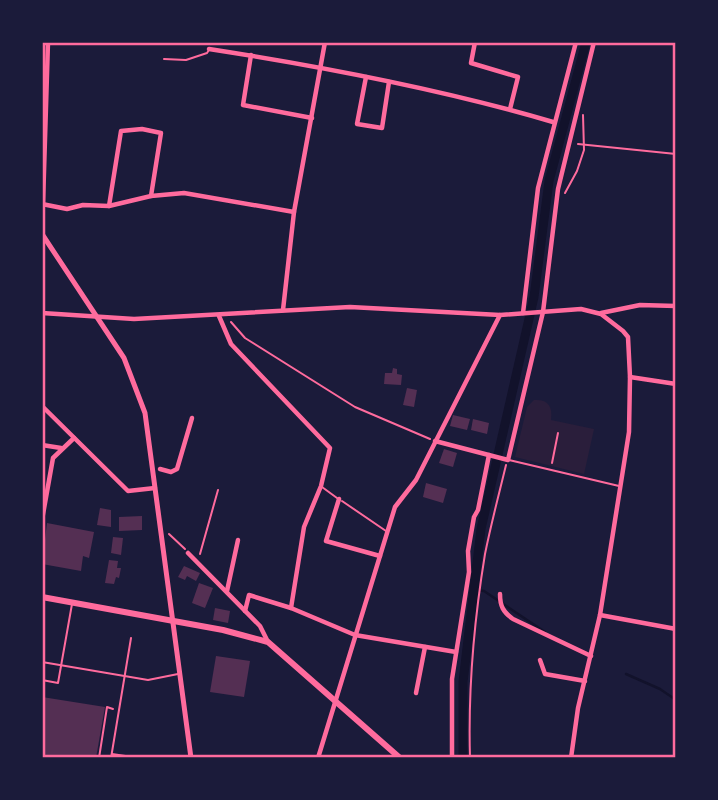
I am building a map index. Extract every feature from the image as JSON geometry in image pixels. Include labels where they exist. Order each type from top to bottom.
[{"type":"main road","points":[[42,597],[223,630],[268,642],[400,758]]},
{"type":"street","points":[[48,42],[43,96],[42,204],[66,209],[83,205],[109,206],[184,193],[294,212]]},
{"type":"street","points":[[283,310],[294,212],[326,42]]},
{"type":"street","points":[[475,42],[471,63],[518,77],[510,109]]},
{"type":"street","points":[[524,313],[538,188],[553,122],[576,42]]},
{"type":"street","points":[[435,441],[506,461],[540,313],[558,189],[594,42]]},
{"type":"street","points":[[209,49],[366,77],[510,109],[553,122]]},
{"type":"street","points":[[251,55],[243,105],[312,118]]},
{"type":"street","points":[[366,77],[357,124],[382,128],[389,82]]},
{"type":"street","points":[[109,206],[121,131],[142,129],[161,133],[150,197]]},
{"type":"street","points":[[42,234],[124,358],[145,414],[191,758]]},
{"type":"street","points":[[600,314],[640,305],[676,306]]},
{"type":"street","points":[[42,313],[99,318],[226,316],[350,307],[500,315],[581,309],[600,314],[628,337],[631,377],[629,432],[622,487],[571,758]]},
{"type":"street","points":[[318,758],[396,507],[416,480],[500,315]]},
{"type":"street","points":[[219,316],[231,344],[330,448],[321,486],[304,527],[291,608]]},
{"type":"street","points":[[631,377],[676,384]]},
{"type":"street","points":[[42,406],[128,491],[155,488]]},
{"type":"street","points":[[160,470],[171,472],[177,469],[192,418]]},
{"type":"street","points":[[42,520],[53,458],[74,438]]},
{"type":"street","points":[[42,445],[61,448]]},
{"type":"street","points":[[452,758],[452,679],[469,572],[468,551],[489,455]]},
{"type":"street","points":[[339,499],[326,541],[380,556]]},
{"type":"street","points":[[227,592],[238,540]]},
{"type":"street","points":[[188,552],[260,626],[268,642]]},
{"type":"street","points":[[500,594],[500,604],[505,613],[513,619],[591,656]]},
{"type":"street","points":[[245,611],[249,596],[291,608],[355,635],[456,652]]},
{"type":"street","points":[[600,615],[676,629]]},
{"type":"street","points":[[416,693],[425,647]]},
{"type":"street","points":[[540,660],[545,674],[585,681]]},
{"type":"lane","points":[[164,59],[187,60],[207,53],[209,49]]},
{"type":"lane","points":[[506,461],[622,487]]},
{"type":"lane","points":[[321,486],[388,531]]},
{"type":"lane","points":[[42,680],[58,683],[72,603]]},
{"type":"lane","points":[[111,758],[131,638]]},
{"type":"lane","points":[[42,663],[148,680],[179,674]]},
{"type":"lane","points":[[111,754],[139,758]]},
{"type":"path","points":[[563,197],[577,171],[584,145],[584,108]]},
{"type":"path","points":[[570,142],[676,154]]},
{"type":"path","points":[[226,316],[246,338],[355,407],[435,441]]},
{"type":"path","points":[[551,469],[558,433]]},
{"type":"path","points":[[470,758],[470,681],[479,594],[506,461]]},
{"type":"path","points":[[197,562],[218,490]]},
{"type":"path","points":[[168,533],[188,552]]},
{"type":"path","points":[[99,758],[107,707],[114,709],[115,700]]},
{"type":"shaded area","points":[[534,400],[548,404],[551,420],[594,429],[584,474],[515,457],[527,407]]},
{"type":"building","points":[[393,368],[397,369],[397,374],[402,375],[401,385],[384,384],[385,373],[392,373]]},
{"type":"building","points":[[407,388],[417,390],[414,407],[403,405]]},
{"type":"building","points":[[453,415],[470,419],[467,430],[450,426]]},
{"type":"building","points":[[473,419],[489,423],[487,434],[471,430]]},
{"type":"building","points":[[444,449],[457,453],[453,467],[439,463]]},
{"type":"building","points":[[426,483],[447,489],[443,503],[423,497]]},
{"type":"building","points":[[100,508],[111,510],[111,527],[97,525]]},
{"type":"building","points":[[142,516],[142,530],[119,531],[119,517]]},
{"type":"building","points":[[47,523],[94,532],[89,558],[83,556],[81,571],[42,564]]},
{"type":"building","points":[[113,537],[123,538],[121,555],[111,553]]},
{"type":"building","points":[[109,560],[118,561],[117,568],[121,568],[119,578],[116,577],[114,584],[105,583]]},
{"type":"building","points":[[184,566],[200,573],[196,581],[187,576],[185,580],[178,577]]},
{"type":"building","points":[[199,583],[213,588],[205,608],[192,603]]},
{"type":"building","points":[[215,608],[230,611],[228,623],[213,620]]},
{"type":"building","points":[[216,656],[250,661],[244,697],[210,692]]},
{"type":"building","points":[[42,697],[105,707],[96,758],[42,758]]},
{"type":"waterway","points":[[463,758],[463,682],[481,529],[534,297],[549,181],[586,42]]},
{"type":"waterway","points":[[474,590],[484,591],[545,632]]},
{"type":"waterway","points":[[626,674],[660,689],[676,700]]}]
